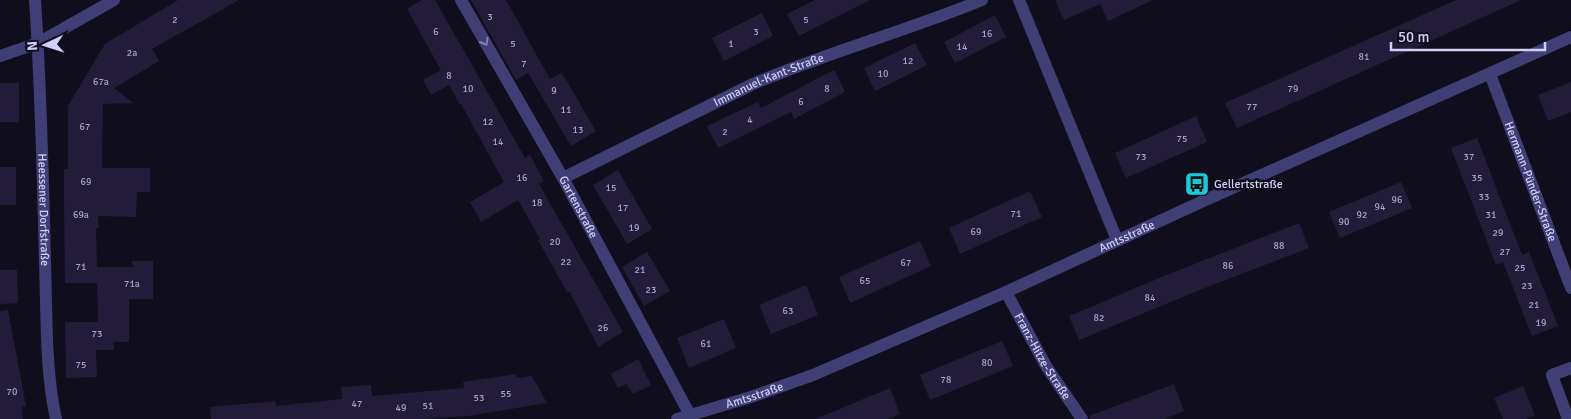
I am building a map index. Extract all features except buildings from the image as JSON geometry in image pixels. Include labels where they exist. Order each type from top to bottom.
[{"type":"street","name":"Heessener Dorfstraße","points":[[35,0],[48,341],[56,419]]},
{"type":"street","points":[[0,56],[38,43],[114,0]]},
{"type":"street","name":"Gartenstraße","points":[[461,0],[563,178],[690,416]]},
{"type":"street","name":"Immanuel-Kant-Straße","points":[[563,178],[753,84],[982,0]]},
{"type":"street","points":[[1019,0],[1117,240]]},
{"type":"street","name":"Amtsstraße","points":[[677,419],[751,397],[813,375],[1006,292],[1117,240],[1571,37]]},
{"type":"street","name":"Hermann-Pünder-Straße","points":[[1490,74],[1571,288]]},
{"type":"street","name":"Franz-Hitze-Straße","points":[[1006,292],[1046,366],[1082,419]]},
{"type":"street","points":[[1568,419],[1552,375],[1571,368]]},
{"type":"place","name":"Gellertstraße","points":[[1197,184]]}]
